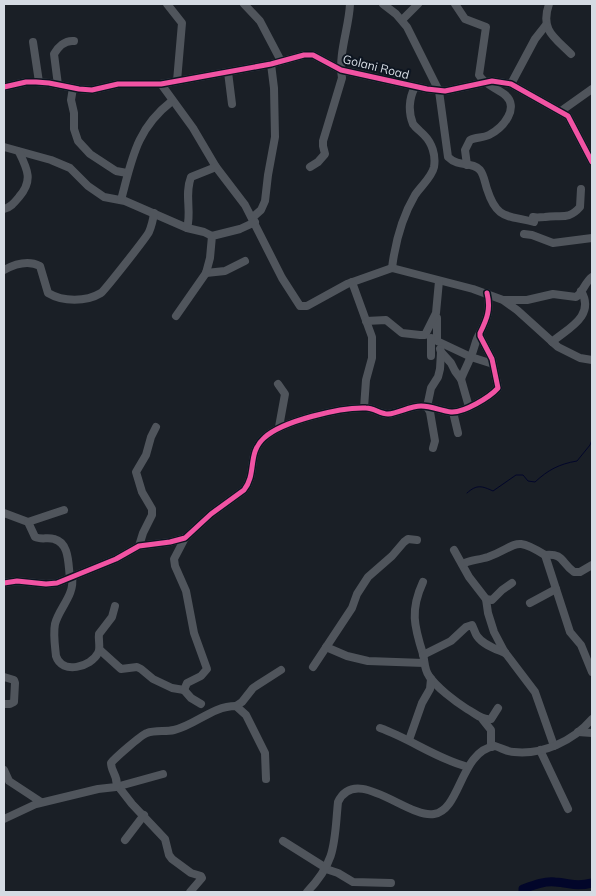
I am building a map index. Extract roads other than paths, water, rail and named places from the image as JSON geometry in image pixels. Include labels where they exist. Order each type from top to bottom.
[{"type":"street","points":[[167,4],[182,23],[177,81]]},
{"type":"street","points":[[244,4],[260,21],[282,61]]},
{"type":"street","points":[[310,167],[325,154],[322,146],[323,141],[342,78],[341,70],[350,4]]},
{"type":"street","points":[[384,4],[402,20],[414,39],[439,91],[448,157],[454,163],[468,164],[481,171],[491,201],[502,214],[534,219],[566,217],[578,209],[581,204],[581,189]]},
{"type":"street","points":[[402,20],[418,4]]},
{"type":"street","points":[[455,4],[465,19],[486,27],[479,72],[480,77],[508,97],[510,102],[510,112],[505,122],[498,129],[488,135],[470,140],[465,150],[468,164]]},
{"type":"street","points":[[549,4],[545,18],[546,25],[552,35],[571,54]]},
{"type":"street","points":[[512,84],[535,39],[546,25]]},
{"type":"street","points":[[58,85],[54,54],[60,46],[69,41],[74,41]]},
{"type":"street","points":[[33,42],[39,82]]},
{"type":"street","name":"Golani Road","points":[[4,87],[26,82],[39,82],[92,90],[118,84],[161,84],[312,56],[341,70],[439,91],[452,90],[484,81],[512,84],[561,111],[572,122],[592,162]]},
{"type":"street","points":[[4,147],[42,157],[69,168],[88,186],[104,197],[121,200],[187,228],[212,236],[240,229],[254,220],[265,201],[275,137],[274,88],[271,64]]},
{"type":"street","points":[[228,72],[232,104]]},
{"type":"street","points":[[161,84],[193,128],[216,167],[246,205],[282,278],[300,306],[303,307],[311,304],[352,282],[392,268],[487,293],[503,300],[518,310],[552,342],[574,356],[592,360]]},
{"type":"street","points":[[392,268],[400,230],[414,197],[434,167],[432,146],[415,126],[412,119],[410,100],[415,87]]},
{"type":"street","points":[[73,88],[71,100],[74,113],[74,129],[78,142],[90,154],[116,171],[127,173]]},
{"type":"street","points":[[561,111],[592,89]]},
{"type":"street","points":[[121,200],[127,173],[138,140],[164,106],[172,101]]},
{"type":"street","points":[[4,209],[12,205],[25,190],[28,182],[27,172],[19,152]]},
{"type":"street","points":[[187,228],[189,216],[187,194],[191,177],[216,167]]},
{"type":"street","points":[[4,270],[12,265],[25,263],[34,263],[40,266],[48,293],[57,298],[86,298],[102,293],[144,240],[153,222],[154,213]]},
{"type":"street","points":[[524,234],[553,243],[592,238]]},
{"type":"street","points":[[176,316],[206,273],[210,258],[212,236]]},
{"type":"street","points":[[206,273],[225,271],[245,261]]},
{"type":"street","points":[[503,300],[527,300],[553,294],[572,298],[579,296],[585,284],[592,277]]},
{"type":"street","points":[[433,448],[435,441],[428,407],[431,388],[438,377],[440,369],[435,317],[439,281]]},
{"type":"street","points":[[352,282],[372,337],[373,349],[366,380],[364,408]]},
{"type":"street","points":[[552,342],[573,327],[582,317],[585,300],[581,292]]},
{"type":"street","points":[[461,379],[471,357],[476,338],[489,311],[487,293]]},
{"type":"street","points":[[366,321],[386,320],[402,333],[420,336],[425,334],[435,317]]},
{"type":"street","points":[[184,690],[187,683],[201,676],[206,668],[194,633],[186,591],[175,566],[174,559],[185,538],[211,514],[248,485],[253,457],[265,437],[279,427],[326,414],[364,408],[388,414],[414,407],[428,407],[453,412],[469,407],[498,388],[493,364],[480,333]]},
{"type":"street","points":[[431,356],[437,345]]},
{"type":"street","points":[[437,345],[493,364]]},
{"type":"street","points":[[437,345],[461,379],[469,407]]},
{"type":"street","points":[[278,384],[286,394],[279,427]]},
{"type":"street","points":[[453,412],[458,432]]},
{"type":"street","points":[[139,546],[152,515],[152,509],[142,492],[136,472],[146,455],[156,427]]},
{"type":"street","points":[[4,513],[28,522],[64,510]]},
{"type":"street","points":[[28,522],[35,537],[38,539],[53,538],[61,542],[66,549],[71,577],[71,591],[54,626],[58,660],[64,666],[69,668],[91,662],[100,650],[99,634],[112,617],[115,606]]},
{"type":"street","points":[[4,583],[16,581],[46,584],[57,583],[116,559],[139,546],[185,538]]},
{"type":"street","points":[[313,667],[352,608],[357,594],[368,577],[392,556],[404,542],[408,539],[417,540]]},
{"type":"street","points":[[462,564],[498,553],[515,543],[524,543],[545,555],[553,554],[560,556],[574,572],[586,570],[592,565]]},
{"type":"street","points":[[454,550],[486,599],[491,624],[505,653],[536,692],[554,746]]},
{"type":"street","points":[[545,555],[570,632],[581,645],[592,672]]},
{"type":"street","points":[[422,582],[414,618],[416,635],[426,671],[431,679],[459,703],[483,720],[490,730],[491,747]]},
{"type":"street","points":[[486,599],[492,600],[502,590],[512,584]]},
{"type":"street","points":[[530,603],[556,589]]},
{"type":"street","points":[[326,647],[347,656],[368,661],[424,659],[472,625],[477,636],[482,641],[505,653]]},
{"type":"street","points":[[100,650],[121,669],[137,667],[142,669],[153,680],[172,688],[184,690],[200,704]]},
{"type":"street","points":[[190,892],[202,878],[201,876],[191,873],[172,859],[169,855],[165,839],[117,786],[116,775],[111,767],[111,763],[147,733],[176,730],[214,711],[229,706],[236,706],[242,702],[253,688],[281,670]]},
{"type":"street","points":[[4,677],[14,680],[16,683],[14,702],[4,704]]},
{"type":"street","points":[[409,740],[422,703],[430,688],[431,679]]},
{"type":"street","points":[[236,706],[246,715],[264,753],[266,779]]},
{"type":"street","points":[[483,720],[491,719],[498,708]]},
{"type":"street","points":[[307,892],[326,869],[331,858],[338,802],[341,795],[345,792],[354,790],[379,793],[421,813],[435,814],[448,807],[468,767],[480,753],[491,747],[498,747],[512,752],[529,752],[554,746],[578,732],[592,719]]},
{"type":"street","points":[[380,728],[409,740],[438,756],[468,767]]},
{"type":"street","points":[[578,732],[592,733]]},
{"type":"street","points":[[540,750],[568,809]]},
{"type":"street","points":[[4,770],[9,781],[41,802]]},
{"type":"street","points":[[4,819],[41,802],[163,774]]},
{"type":"street","points":[[125,840],[144,815]]},
{"type":"street","points":[[283,841],[326,869],[354,882],[391,883]]},
{"type":"waterway","points":[[467,493],[474,488],[480,487],[493,491],[516,475],[523,475],[528,481],[535,482],[554,468],[577,461],[592,440]]},
{"type":"waterway","points":[[523,892],[523,889],[547,882],[577,885],[592,883]]}]
